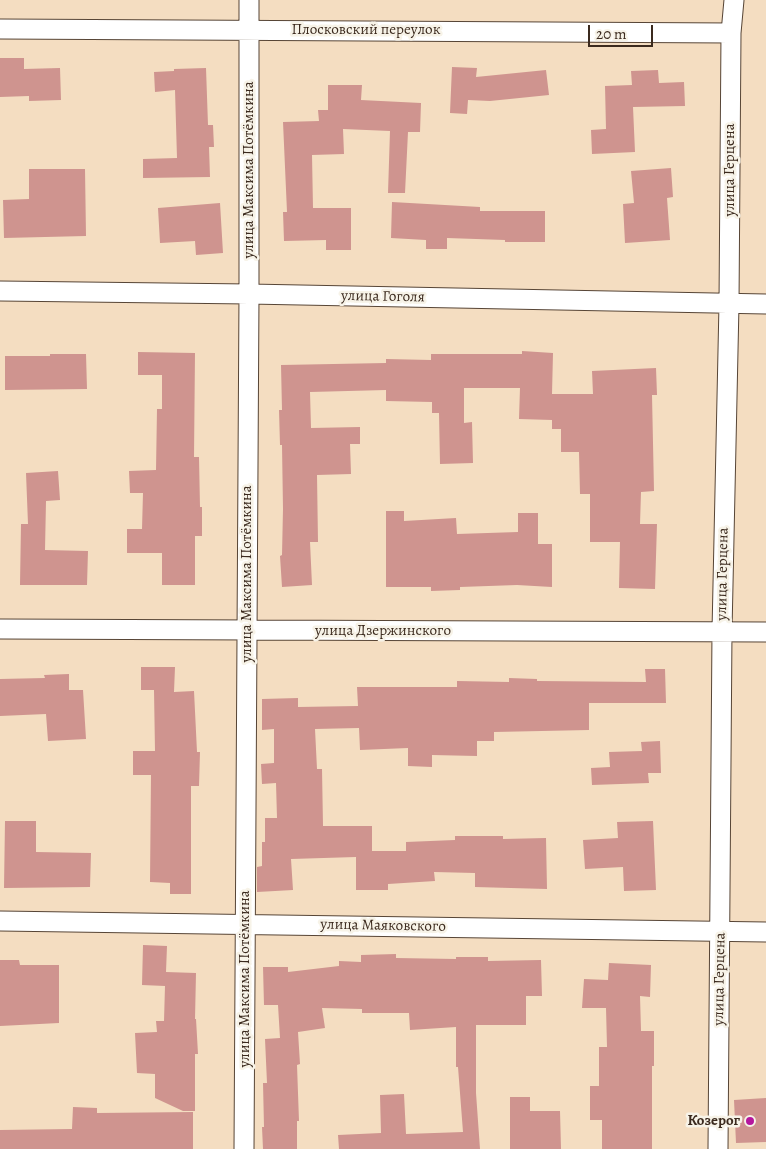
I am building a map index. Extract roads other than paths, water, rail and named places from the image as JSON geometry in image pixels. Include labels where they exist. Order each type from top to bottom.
[{"type":"street","name":"улица Максима Потёмкина","points":[[244,1149],[249,0]]},
{"type":"street","name":"улица Герцена","points":[[718,1149],[722,631],[734,0]]},
{"type":"street","name":"Плосковский переулок","points":[[0,29],[732,33]]},
{"type":"street","name":"улица Гоголя","points":[[0,291],[766,304]]},
{"type":"street","name":"улица Дзержинского","points":[[0,628],[766,632]]},
{"type":"street","name":"улица Маяковского","points":[[0,921],[766,932]]},
{"type":"place","name":"Козерог","points":[[750,1121]]}]
